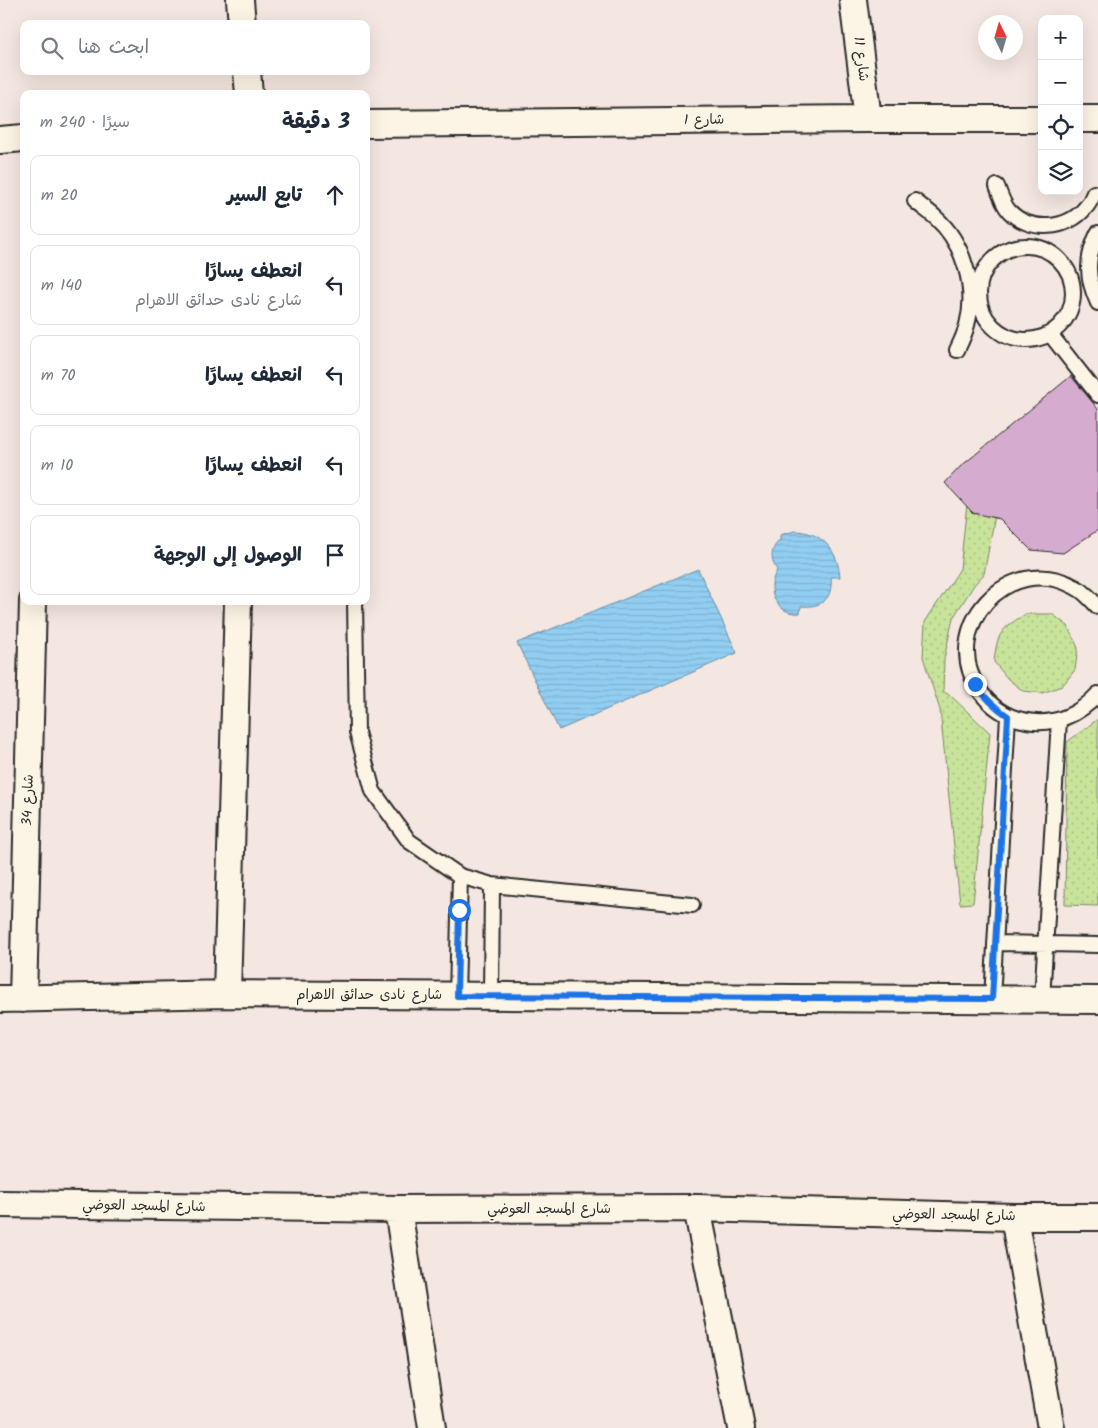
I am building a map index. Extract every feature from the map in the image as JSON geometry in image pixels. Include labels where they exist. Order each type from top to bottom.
[{"type":"street","points":[[240,0],[242,20]]},
{"type":"street","name":"شارع 11","points":[[853,0],[868,118]]},
{"type":"street","points":[[247,75],[248,90]]},
{"type":"street","name":"شارع 1","points":[[370,124],[868,118],[1038,119]]},
{"type":"street","points":[[1083,119],[1098,119]]},
{"type":"street","points":[[0,140],[20,138]]},
{"type":"street","name":"شارع 34","points":[[11,999],[33,605]]},
{"type":"street","points":[[227,994],[238,605]]},
{"type":"street","name":"شارع نادى حدائق الاهرام","points":[[11,999],[227,994],[1098,1000]]},
{"type":"street","name":"شارع المسجد العوضي","points":[[0,1204],[398,1209],[697,1208],[1014,1217],[1098,1217]]},
{"type":"street","points":[[697,1208],[740,1428]]},
{"type":"street","points":[[398,1209],[432,1428]]},
{"type":"street","points":[[1014,1217],[1051,1428]]},
{"type":"lane","points":[[997,186],[1002,199],[1010,211],[1020,220],[1033,225],[1048,226],[1062,224],[1076,217],[1087,206],[1094,193]]},
{"type":"lane","points":[[915,201],[938,219],[956,242],[967,268],[975,297],[986,319],[1004,335],[1015,339],[1039,338],[1050,334],[1061,325],[1073,302],[1071,277],[1065,266],[1047,250],[1023,246],[1011,248],[999,254],[983,272],[975,297],[968,324],[957,350]]},
{"type":"lane","points":[[1047,250],[1048,226]]},
{"type":"lane","points":[[1098,233],[1088,260],[1091,288],[1098,302]]},
{"type":"lane","points":[[1073,289],[1091,288]]},
{"type":"lane","points":[[1050,334],[1098,395]]},
{"type":"lane","points":[[1098,607],[1076,587],[1062,581],[1031,578],[1016,582],[1001,588],[979,610],[972,623],[967,654],[969,669],[975,684],[995,707],[1008,716],[1033,722],[1059,720],[1080,710],[1098,694]]},
{"type":"lane","points":[[355,605],[356,732],[373,792],[409,841],[460,876],[492,885],[692,905]]},
{"type":"lane","points":[[992,999],[1008,716]]},
{"type":"lane","points":[[1042,1000],[1059,720]]},
{"type":"lane","points":[[457,996],[460,876]]},
{"type":"lane","points":[[491,996],[492,885]]},
{"type":"lane","points":[[995,942],[1098,945]]},
{"type":"green space","points":[[967,503],[996,510],[984,574],[974,585],[953,618],[944,659],[943,691],[952,697],[990,733],[973,903],[960,904],[940,710],[923,657],[925,622],[960,569]]},
{"type":"green space","points":[[1026,614],[1052,614],[1068,626],[1078,648],[1075,670],[1062,686],[1042,693],[1023,691],[1008,679],[994,662],[997,644],[1002,632],[1011,623]]},
{"type":"green space","points":[[1098,719],[1098,906],[1065,905],[1067,742]]},
{"type":"water","points":[[795,531],[813,535],[827,544],[836,559],[840,577],[831,577],[830,591],[825,600],[815,605],[801,606],[800,613],[784,610],[776,602],[772,591],[772,581],[777,570],[772,558],[774,547],[780,540],[780,535]]},
{"type":"water","points":[[698,569],[737,653],[559,730],[517,643]]},
{"type":"building","points":[[1071,376],[1098,409],[1098,530],[1063,553],[1031,550],[1000,519],[973,513],[945,483],[960,467]]},
{"type":"route","points":[[459,910],[457,996],[992,999],[1008,716],[995,707],[975,684]]}]
